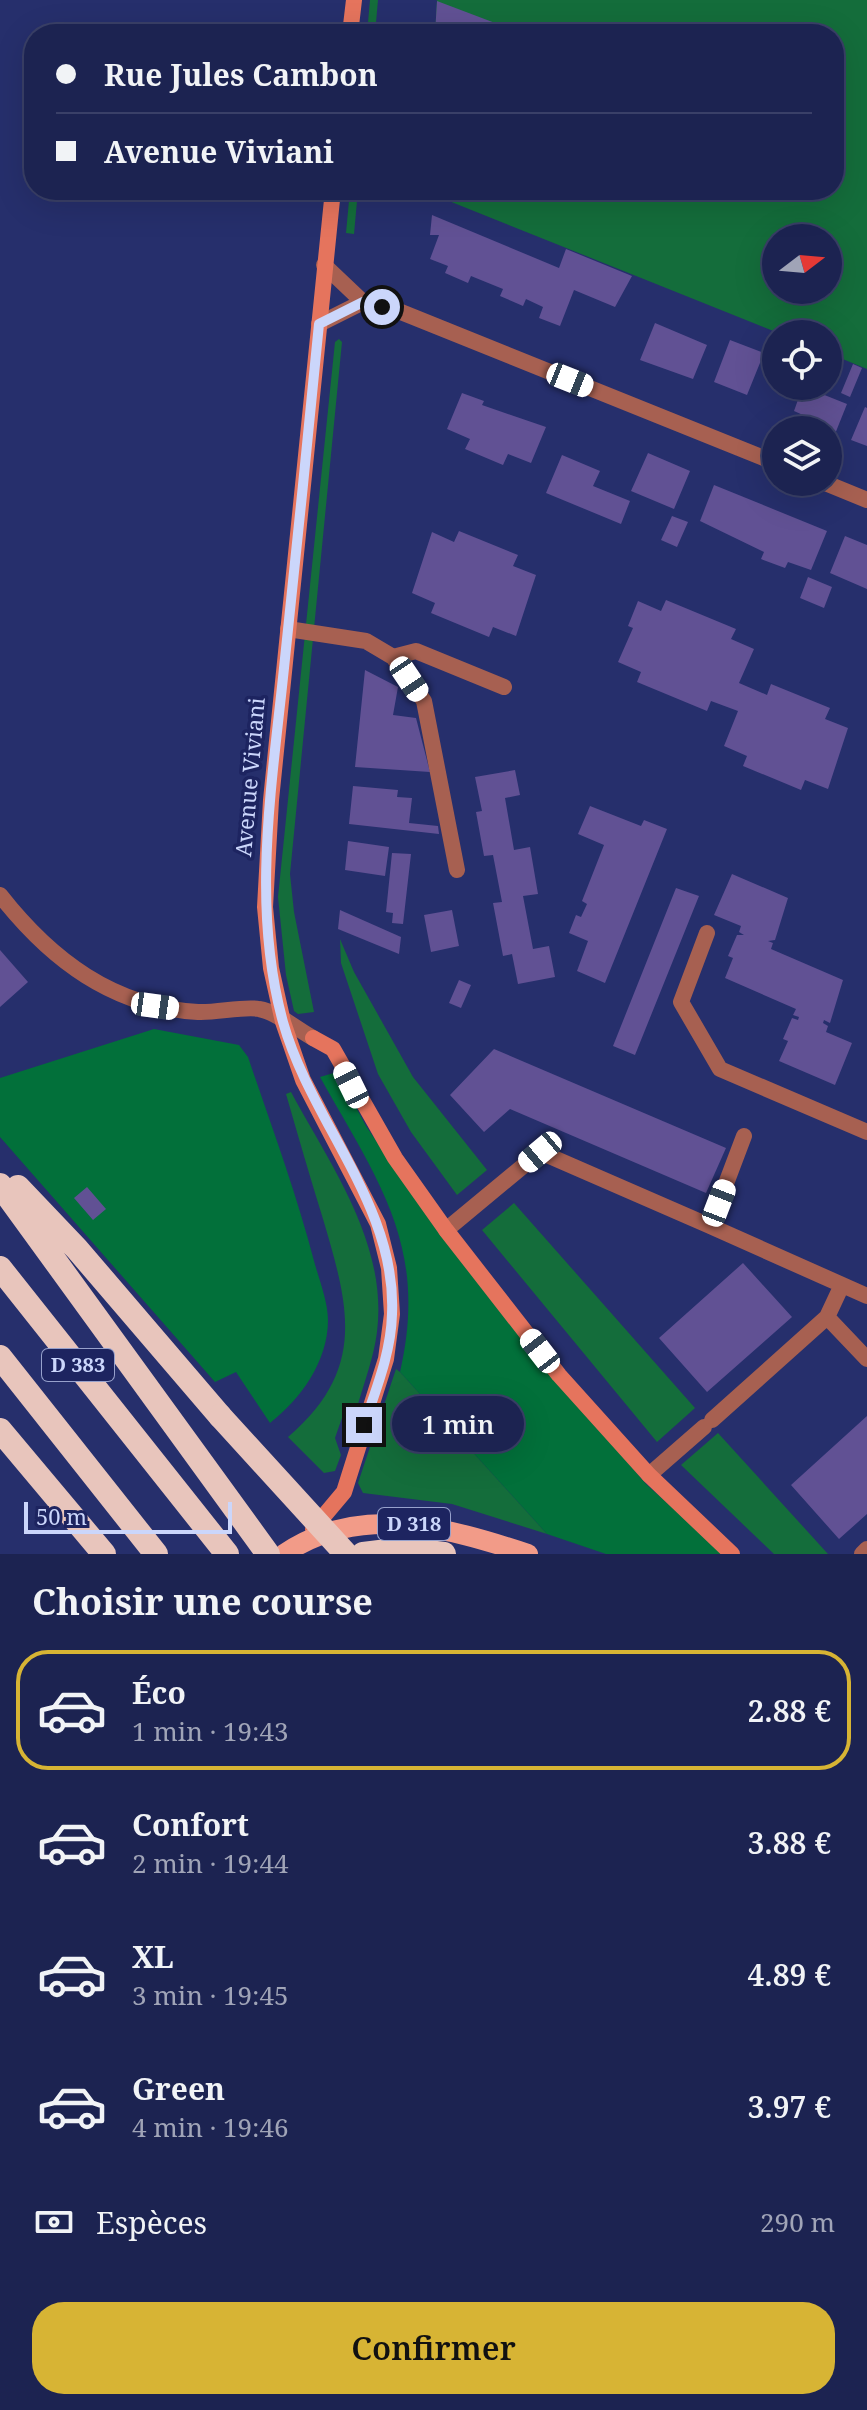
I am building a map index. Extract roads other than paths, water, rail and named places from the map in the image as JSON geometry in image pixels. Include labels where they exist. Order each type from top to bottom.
[{"type":"highway","points":[[0,1169],[77,1249],[220,1416],[346,1554]]},
{"type":"highway","points":[[0,1185],[268,1554]]},
{"type":"highway","name":"D 383","points":[[0,1268],[227,1554]]},
{"type":"highway","name":"D 383","points":[[0,1357],[156,1554]]},
{"type":"highway","points":[[0,1430],[101,1550]]},
{"type":"highway","points":[[363,1554],[404,1549],[444,1554]]},
{"type":"main road","name":"D 318","points":[[291,1549],[363,1526],[418,1524],[528,1554]]},
{"type":"street","points":[[351,24],[354,0]]},
{"type":"street","name":"Avenue Viviani","points":[[291,1549],[344,1492],[386,1359],[392,1291],[378,1224],[303,1080],[283,1022],[271,968],[266,854],[332,200]]},
{"type":"street","points":[[324,265],[363,302],[401,312],[762,457]]},
{"type":"street","points":[[319,324],[363,302]]},
{"type":"street","points":[[842,490],[867,500]]},
{"type":"street","points":[[288,629],[366,641],[393,657],[424,701],[457,870]]},
{"type":"street","points":[[393,657],[416,651],[504,687]]},
{"type":"street","points":[[0,895],[25,927],[65,965],[124,998],[199,1012],[259,1009],[333,1049],[388,1146],[446,1230],[559,1375],[649,1475],[732,1554]]},
{"type":"street","points":[[707,933],[681,1002],[720,1069],[867,1132]]},
{"type":"street","points":[[710,1226],[744,1136]]},
{"type":"street","points":[[446,1230],[540,1152],[867,1296]]},
{"type":"street","points":[[649,1475],[827,1317],[842,1285]]},
{"type":"street","points":[[827,1317],[867,1359]]},
{"type":"street","points":[[862,1554],[867,1549]]}]
